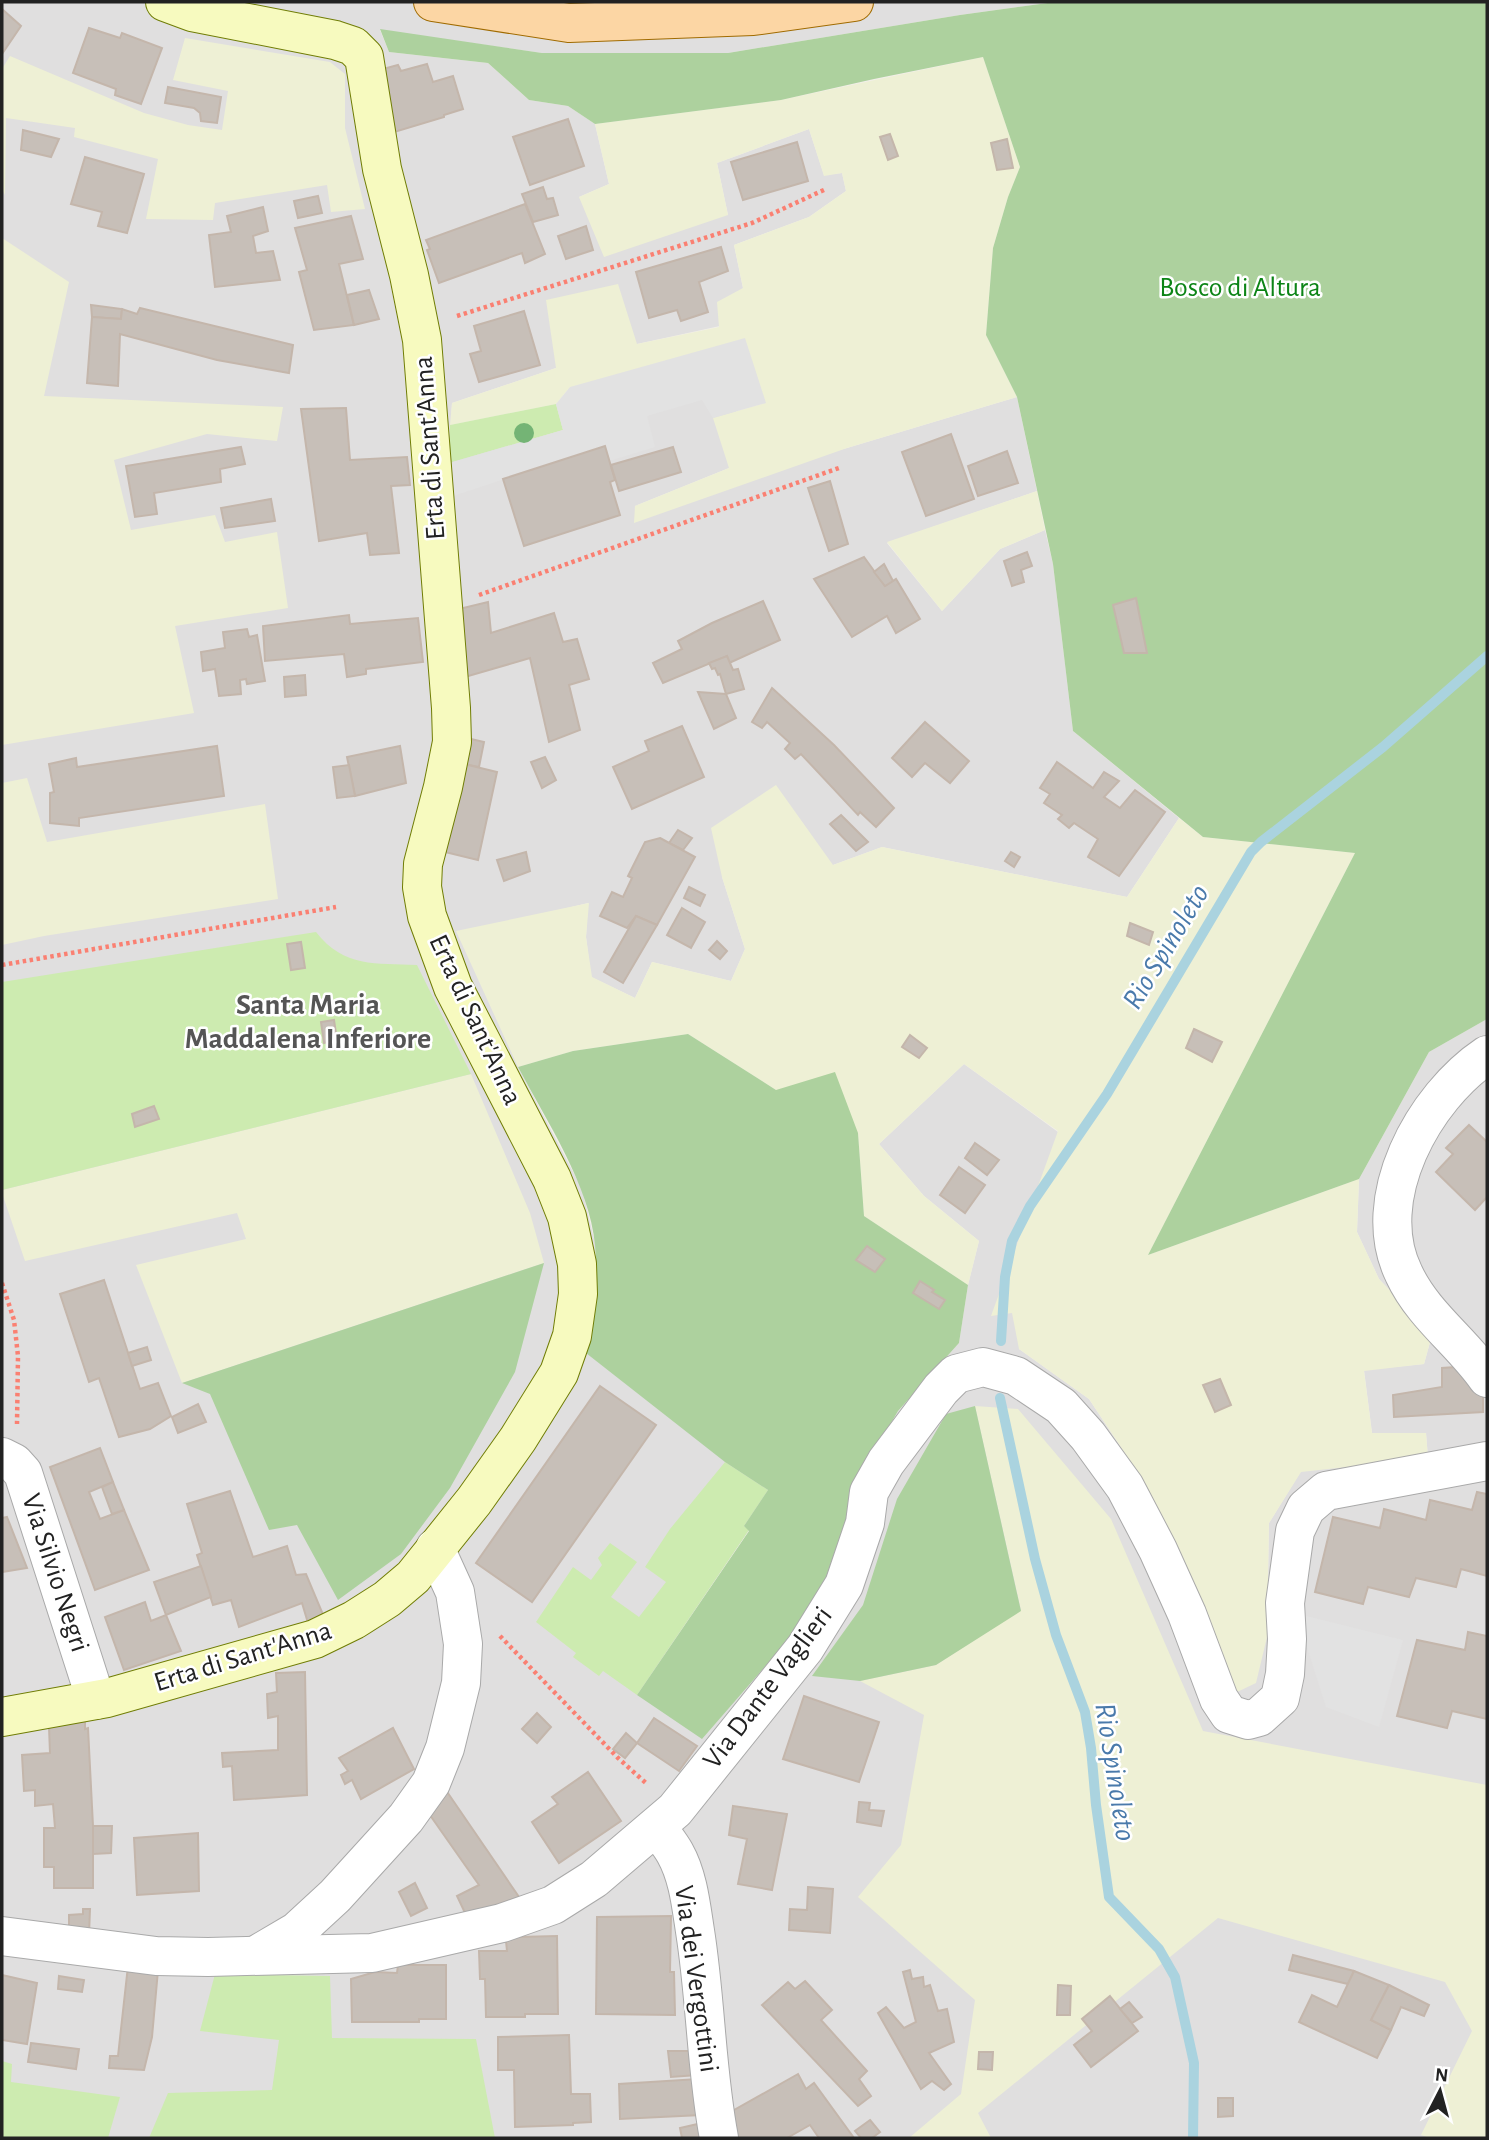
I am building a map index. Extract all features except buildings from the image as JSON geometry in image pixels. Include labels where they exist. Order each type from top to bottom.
[{"type":"main road","points":[[433,2],[569,23],[753,16],[854,2]]},
{"type":"street","name":"Erta di Sant'Anna","points":[[2,1717],[96,1700],[316,1639],[387,1599],[413,1577],[474,1501],[518,1439],[559,1373],[572,1336],[578,1294],[577,1264],[567,1217],[546,1167],[453,987],[427,916],[422,887],[423,864],[452,742],[447,651],[433,499],[432,445],[419,328],[409,275],[382,169],[364,57],[352,46],[335,40],[192,12],[165,2]]},
{"type":"street","points":[[1487,1055],[1450,1087],[1428,1115],[1395,1186],[1393,1213],[1393,1245],[1403,1273],[1421,1303],[1474,1360],[1487,1378]]},
{"type":"street","name":"Via Dante Vaglieri","points":[[2,1936],[156,1956],[372,1953],[502,1923],[553,1905],[594,1880],[666,1818],[805,1647],[844,1585],[865,1523],[869,1492],[894,1452],[941,1389],[956,1374],[983,1367],[1016,1376],[1061,1406],[1088,1436],[1125,1487],[1158,1550],[1219,1699],[1229,1714],[1248,1720],[1259,1717],[1280,1698],[1285,1674],[1287,1639],[1285,1603],[1295,1531],[1306,1508],[1326,1491],[1487,1461]]},
{"type":"street","name":"Via Silvio Negri","points":[[6,1458],[23,1473],[96,1700]]},
{"type":"street","name":"Via Dante Vaglieri","points":[[256,1955],[297,1931],[335,1896],[406,1818],[431,1783],[445,1748],[461,1683],[463,1644],[455,1592],[435,1548]]},
{"type":"street","name":"Via dei Vergottini","points":[[666,1818],[693,1917],[719,2138]]},
{"type":"path","points":[[419,328],[752,223],[826,189]]},
{"type":"path","points":[[442,608],[839,468]]},
{"type":"path","points":[[2,965],[336,907]]},
{"type":"path","points":[[2,1283],[14,1320],[18,1356],[19,1417],[6,1458]]},
{"type":"path","points":[[496,1631],[618,1758],[666,1818]]},
{"type":"shaded area","points":[[2,2],[1055,2],[728,53],[542,53],[380,30],[389,52],[488,63],[529,100],[568,106],[595,124],[609,184],[579,197],[728,215],[717,163],[809,129],[824,175],[842,173],[846,191],[809,217],[734,245],[743,288],[720,326],[637,344],[452,403],[449,462],[563,430],[556,404],[745,338],[729,468],[635,506],[847,448],[1017,397],[1037,491],[887,543],[942,611],[1000,549],[1045,530],[1053,564],[1073,731],[1179,818],[1127,897],[882,847],[833,865],[722,877],[745,949],[731,981],[652,962],[635,998],[591,977],[586,937],[588,903],[555,911],[518,1067],[582,1189],[595,1243],[595,1299],[768,1490],[749,1530],[637,1695],[856,1484],[898,1411],[959,1343],[968,1285],[979,1241],[924,1196],[879,1144],[964,1064],[1058,1132],[1019,1349],[1089,1399],[1146,1485],[1267,1637],[1269,1523],[1301,1471],[1428,1458],[1426,1433],[1372,1433],[1364,1370],[1424,1364],[1432,1335],[1379,1279],[1357,1232],[1359,1179],[1429,1052],[1487,1019],[1487,2138],[2,2138]]},
{"type":"shaded area","points":[[745,338],[766,403],[713,418],[702,400],[647,416],[655,447],[609,461],[605,446],[450,497],[449,463],[563,430],[556,404],[570,387]]},
{"type":"shaded area","points":[[1306,1616],[1403,1640],[1379,1727],[1326,1707],[1300,1625]]},
{"type":"green space","name":"Bosco di Altura","points":[[1055,2],[1487,2],[1487,1019],[1429,1052],[1359,1179],[1148,1255],[1355,853],[1203,837],[1073,731],[1053,564],[1017,397],[986,335],[993,248],[1020,167],[983,57],[781,100],[595,124],[568,106],[529,100],[488,63],[389,52],[380,29],[542,53],[728,53]]},
{"type":"green space","points":[[185,38],[330,62],[345,74],[345,128],[365,209],[331,212],[327,185],[215,203],[213,220],[146,219],[158,159],[74,137],[75,128],[6,118],[5,195],[2,189],[2,69],[10,56],[144,113],[188,125],[222,130],[228,91],[173,80]]},
{"type":"green space","points":[[983,57],[1020,167],[993,248],[986,335],[1017,397],[847,448],[634,523],[635,506],[729,468],[713,418],[765,403],[570,387],[556,404],[450,425],[452,403],[556,368],[546,300],[618,284],[637,344],[719,327],[717,302],[743,288],[734,245],[809,217],[846,191],[842,173],[824,176],[809,129],[717,163],[728,215],[604,257],[579,197],[609,184],[595,124],[781,100]]},
{"type":"green space","points":[[2,238],[69,282],[44,396],[283,407],[277,441],[207,434],[114,460],[131,530],[215,515],[225,542],[277,532],[288,608],[175,626],[194,713],[2,745]]},
{"type":"green space","points":[[556,404],[563,430],[449,463],[450,425]]},
{"type":"green space","points":[[1037,491],[1045,530],[1000,549],[942,611],[887,542]]},
{"type":"green space","points":[[27,778],[47,842],[265,804],[278,899],[2,945],[2,783]]},
{"type":"green space","points":[[776,785],[833,865],[882,847],[1127,897],[1179,818],[1203,837],[1355,853],[1148,1255],[1359,1179],[1357,1232],[1379,1279],[1432,1335],[1424,1364],[1364,1371],[1372,1433],[1426,1433],[1428,1458],[1301,1472],[1269,1523],[1267,1637],[1256,1683],[1235,1693],[1146,1485],[1089,1399],[1019,1349],[1012,1313],[991,1316],[1058,1131],[964,1064],[879,1144],[924,1196],[979,1241],[968,1285],[864,1216],[858,1133],[776,1090],[688,1034],[573,1051],[518,1067],[456,931],[589,903],[586,937],[592,977],[635,998],[652,962],[731,981],[745,949],[722,877],[711,828]]},
{"type":"green space","points":[[316,932],[327,944],[349,958],[374,963],[417,965],[471,1074],[2,1190],[2,982]]},
{"type":"green space","points":[[688,1034],[776,1090],[835,1072],[858,1133],[864,1216],[968,1285],[959,1343],[898,1411],[856,1484],[830,1578],[783,1646],[702,1739],[637,1695],[749,1531],[744,1526],[768,1490],[725,1462],[586,1353],[596,1272],[591,1223],[576,1177],[518,1067],[573,1051]]},
{"type":"green space","points":[[471,1074],[530,1213],[544,1263],[182,1383],[136,1265],[246,1239],[237,1213],[25,1261],[2,1193],[2,1190]]},
{"type":"green space","points":[[544,1263],[515,1372],[450,1488],[401,1554],[338,1600],[297,1525],[269,1530],[210,1394],[182,1383]]},
{"type":"green space","points":[[975,1406],[1018,1409],[1111,1519],[1203,1731],[1487,1785],[1487,2138],[1430,2138],[1421,2135],[1472,2031],[1445,1982],[1218,1918],[978,2113],[991,2138],[909,2138],[961,2094],[975,2000],[858,1897],[901,1845],[924,1715],[860,1681],[936,1665],[1021,1610]]},
{"type":"green space","points":[[975,1406],[1021,1611],[936,1665],[860,1681],[812,1676],[863,1605],[897,1499],[946,1414]]},
{"type":"green space","points":[[725,1462],[768,1490],[744,1526],[749,1530],[637,1695],[603,1671],[599,1676],[573,1657],[576,1653],[536,1622],[573,1567],[591,1580],[602,1565],[598,1558],[610,1543],[637,1562],[611,1597],[639,1617],[666,1582],[645,1567],[670,1529]]},
{"type":"green space","points":[[215,1974],[330,1976],[332,2038],[476,2039],[495,2138],[149,2138],[168,2093],[272,2090],[279,2040],[200,2031]]},
{"type":"green space","points":[[2,2061],[12,2064],[11,2082],[120,2097],[108,2138],[2,2138]]},
{"type":"waterway","name":"Rio Spinoleto","points":[[1001,1341],[1005,1277],[1012,1241],[1030,1206],[1107,1094],[1251,852],[1383,747],[1487,656]]},
{"type":"waterway","name":"Rio Spinoleto","points":[[1000,1398],[1035,1559],[1056,1635],[1085,1712],[1109,1897],[1159,1949],[1175,1977],[1194,2063],[1193,2138]]},
{"type":"district","name":"Santa Maria Maddalena Inferiore","points":[[308,1022]]}]
